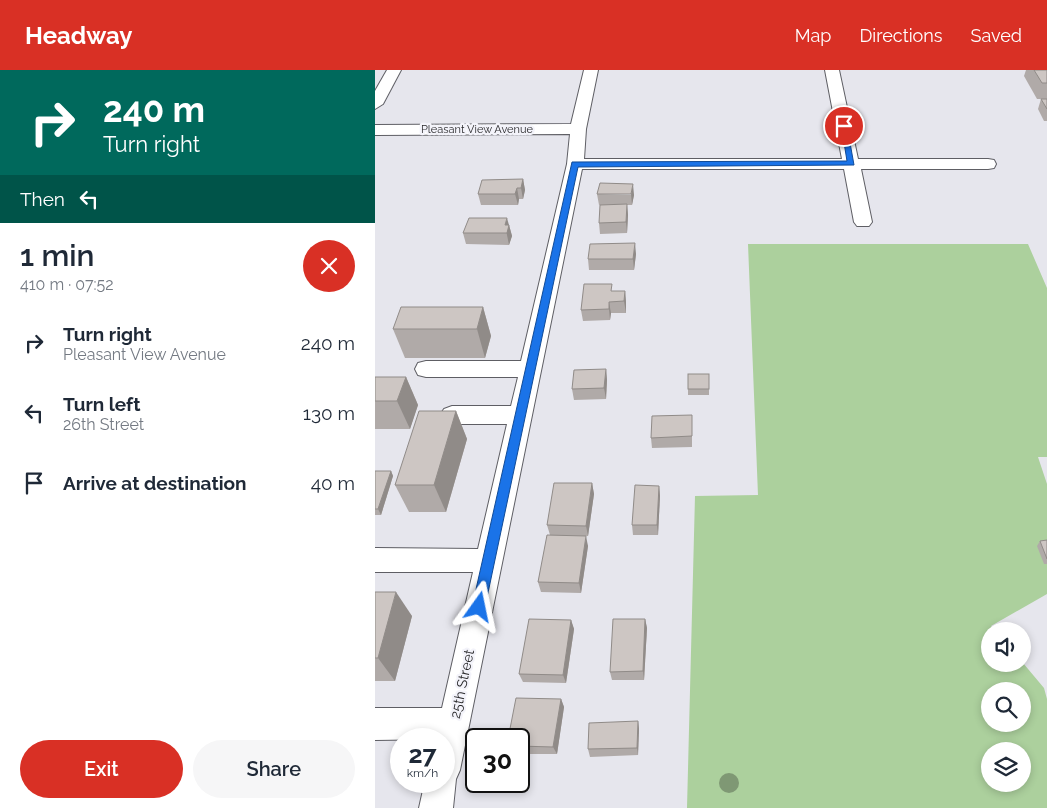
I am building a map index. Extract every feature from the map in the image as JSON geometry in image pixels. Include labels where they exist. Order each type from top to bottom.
[{"type":"street","points":[[375,104],[394,70]]},
{"type":"street","name":"25th Street","points":[[453,728],[575,164],[578,129],[591,70]]},
{"type":"street","points":[[832,70],[863,222]]},
{"type":"street","name":"Pleasant View Avenue","points":[[375,130],[578,129]]},
{"type":"street","points":[[575,164],[988,164]]},
{"type":"street","points":[[426,369],[530,369]]},
{"type":"street","points":[[452,415],[520,415]]},
{"type":"street","points":[[375,560],[488,561]]},
{"type":"street","points":[[375,724],[454,723]]},
{"type":"street","points":[[436,808],[439,793]]},
{"type":"green space","points":[[748,244],[1028,244],[1047,288],[1047,457],[1038,457],[1047,484],[1047,545],[1044,564],[1047,564],[1047,594],[998,622],[981,622],[981,672],[1031,672],[1044,688],[1047,699],[1047,808],[687,808],[695,496],[758,495]]},
{"type":"building","points":[[1034,70],[1047,70],[1047,83],[1042,83]]},
{"type":"building","points":[[1041,99],[1047,99],[1047,109]]},
{"type":"building","points":[[523,179],[521,188],[517,188],[515,194],[478,194],[482,180]]},
{"type":"building","points":[[600,183],[633,184],[631,194],[597,194]]},
{"type":"building","points":[[627,204],[626,222],[599,223],[600,205]]},
{"type":"building","points":[[469,218],[507,218],[505,225],[509,225],[507,233],[463,233]]},
{"type":"building","points":[[635,243],[633,259],[588,259],[590,244]]},
{"type":"building","points":[[584,284],[612,284],[611,291],[625,291],[624,301],[609,302],[609,309],[581,310]]},
{"type":"building","points":[[401,307],[483,307],[477,329],[393,329]]},
{"type":"building","points":[[606,369],[604,388],[572,389],[574,370]]},
{"type":"building","points":[[688,374],[709,374],[709,389],[688,389]]},
{"type":"building","points":[[375,377],[406,377],[397,401],[375,401]]},
{"type":"building","points":[[419,411],[456,411],[434,485],[395,485]]},
{"type":"building","points":[[692,415],[692,436],[651,438],[652,416]]},
{"type":"building","points":[[375,471],[391,471],[378,509],[375,509]]},
{"type":"building","points":[[554,483],[592,483],[586,526],[547,525]]},
{"type":"building","points":[[635,485],[659,486],[657,525],[632,525]]},
{"type":"building","points":[[547,535],[586,536],[579,583],[538,582]]},
{"type":"building","points":[[1047,540],[1047,559],[1040,541]]},
{"type":"building","points":[[375,592],[396,592],[378,658],[375,658]]},
{"type":"building","points":[[529,619],[571,620],[563,675],[519,674]]},
{"type":"building","points":[[613,619],[645,619],[643,671],[610,672]]},
{"type":"building","points":[[516,698],[561,699],[553,747],[530,746],[530,728],[510,728]]},
{"type":"building","points":[[638,721],[637,748],[588,749],[589,723]]},
{"type":"route","points":[[479,607],[575,164],[851,163],[844,126]]}]
